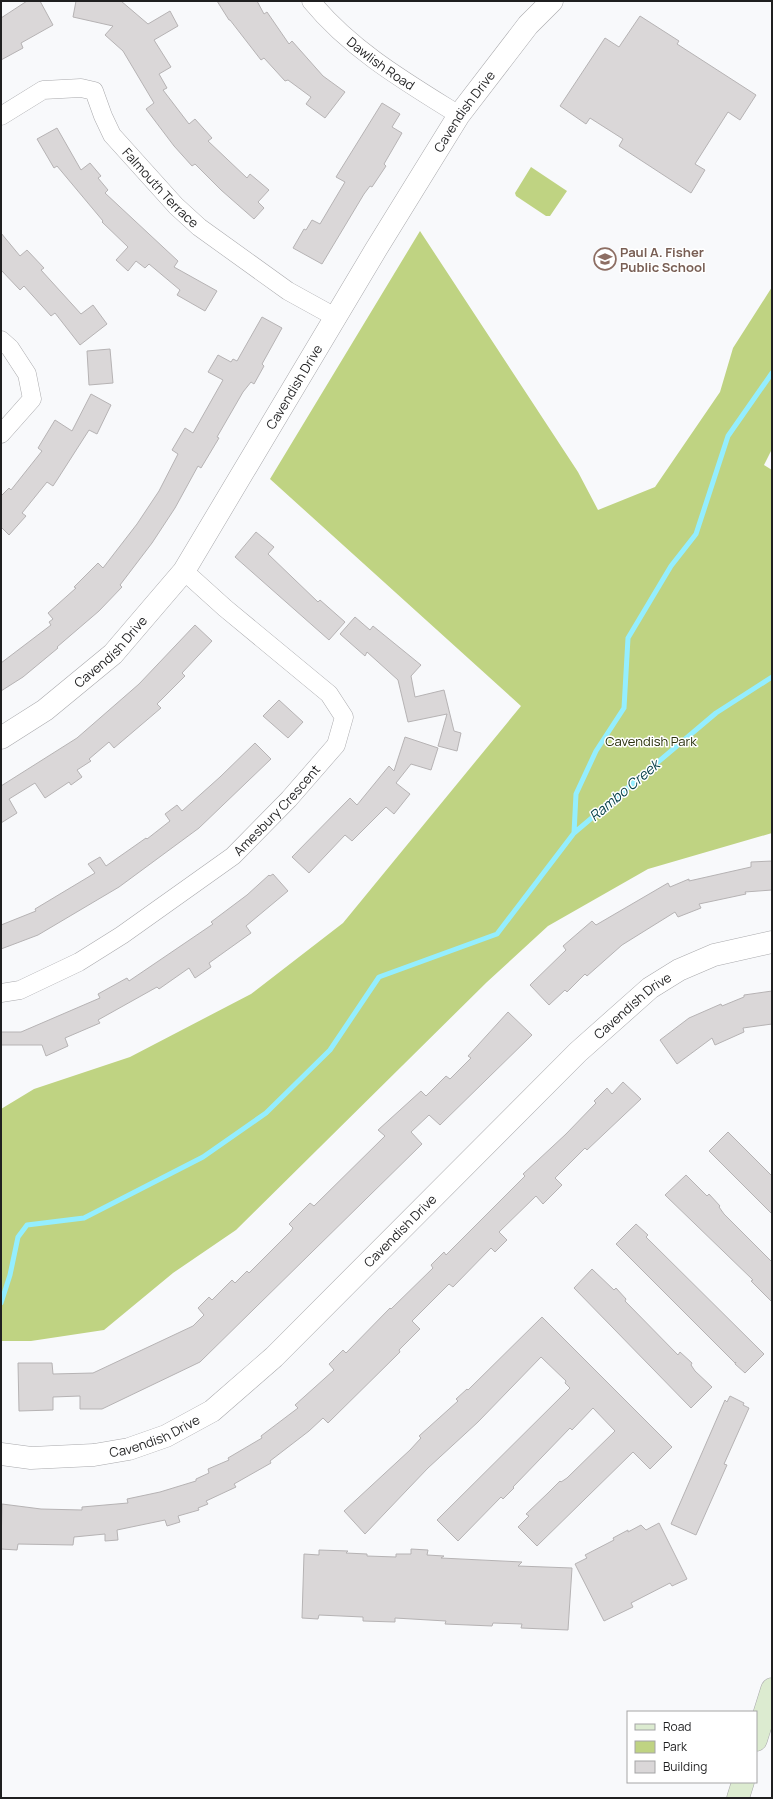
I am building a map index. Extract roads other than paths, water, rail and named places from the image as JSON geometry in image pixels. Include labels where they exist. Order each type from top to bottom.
[{"type":"main road","points":[[757,1737],[772,1689]]},
{"type":"main road","points":[[738,1798],[743,1783]]},
{"type":"street","name":"Dawlish Road","points":[[311,1],[347,38],[376,62],[459,116]]},
{"type":"street","name":"Cavendish Drive","points":[[1,738],[45,710],[113,654],[184,571],[337,318],[375,251],[459,116],[528,25],[552,1]]},
{"type":"street","name":"Falmouth Terrace","points":[[1,116],[43,90],[81,88],[94,91],[112,135],[176,206],[198,227],[288,291],[337,318]]},
{"type":"street","points":[[1,340],[10,348],[27,374],[32,399],[1,434]]},
{"type":"street","name":"Amesbury Crescent","points":[[1,993],[20,990],[79,962],[122,935],[233,856],[288,799],[336,745],[344,717],[328,694],[270,647],[184,571]]},
{"type":"street","name":"Cavendish Drive","points":[[1,1454],[31,1458],[94,1455],[129,1449],[166,1436],[212,1410],[274,1357],[578,1052],[650,988],[679,970],[714,954],[772,942]]},
{"type":"waterway","points":[[574,833],[576,794],[596,751],[624,708],[628,638],[671,566],[696,534],[728,436],[772,373]]},
{"type":"waterway","name":"Rambo Creek","points":[[1,1303],[10,1275],[18,1237],[27,1225],[84,1218],[203,1157],[266,1113],[330,1050],[379,977],[497,934],[574,833],[716,713],[772,677]]},
{"type":"place","name":"Paul A. Fisher Public School","points":[[605,259]]},
{"type":"park label","name":"Cavendish Park","points":[[651,741]]}]
